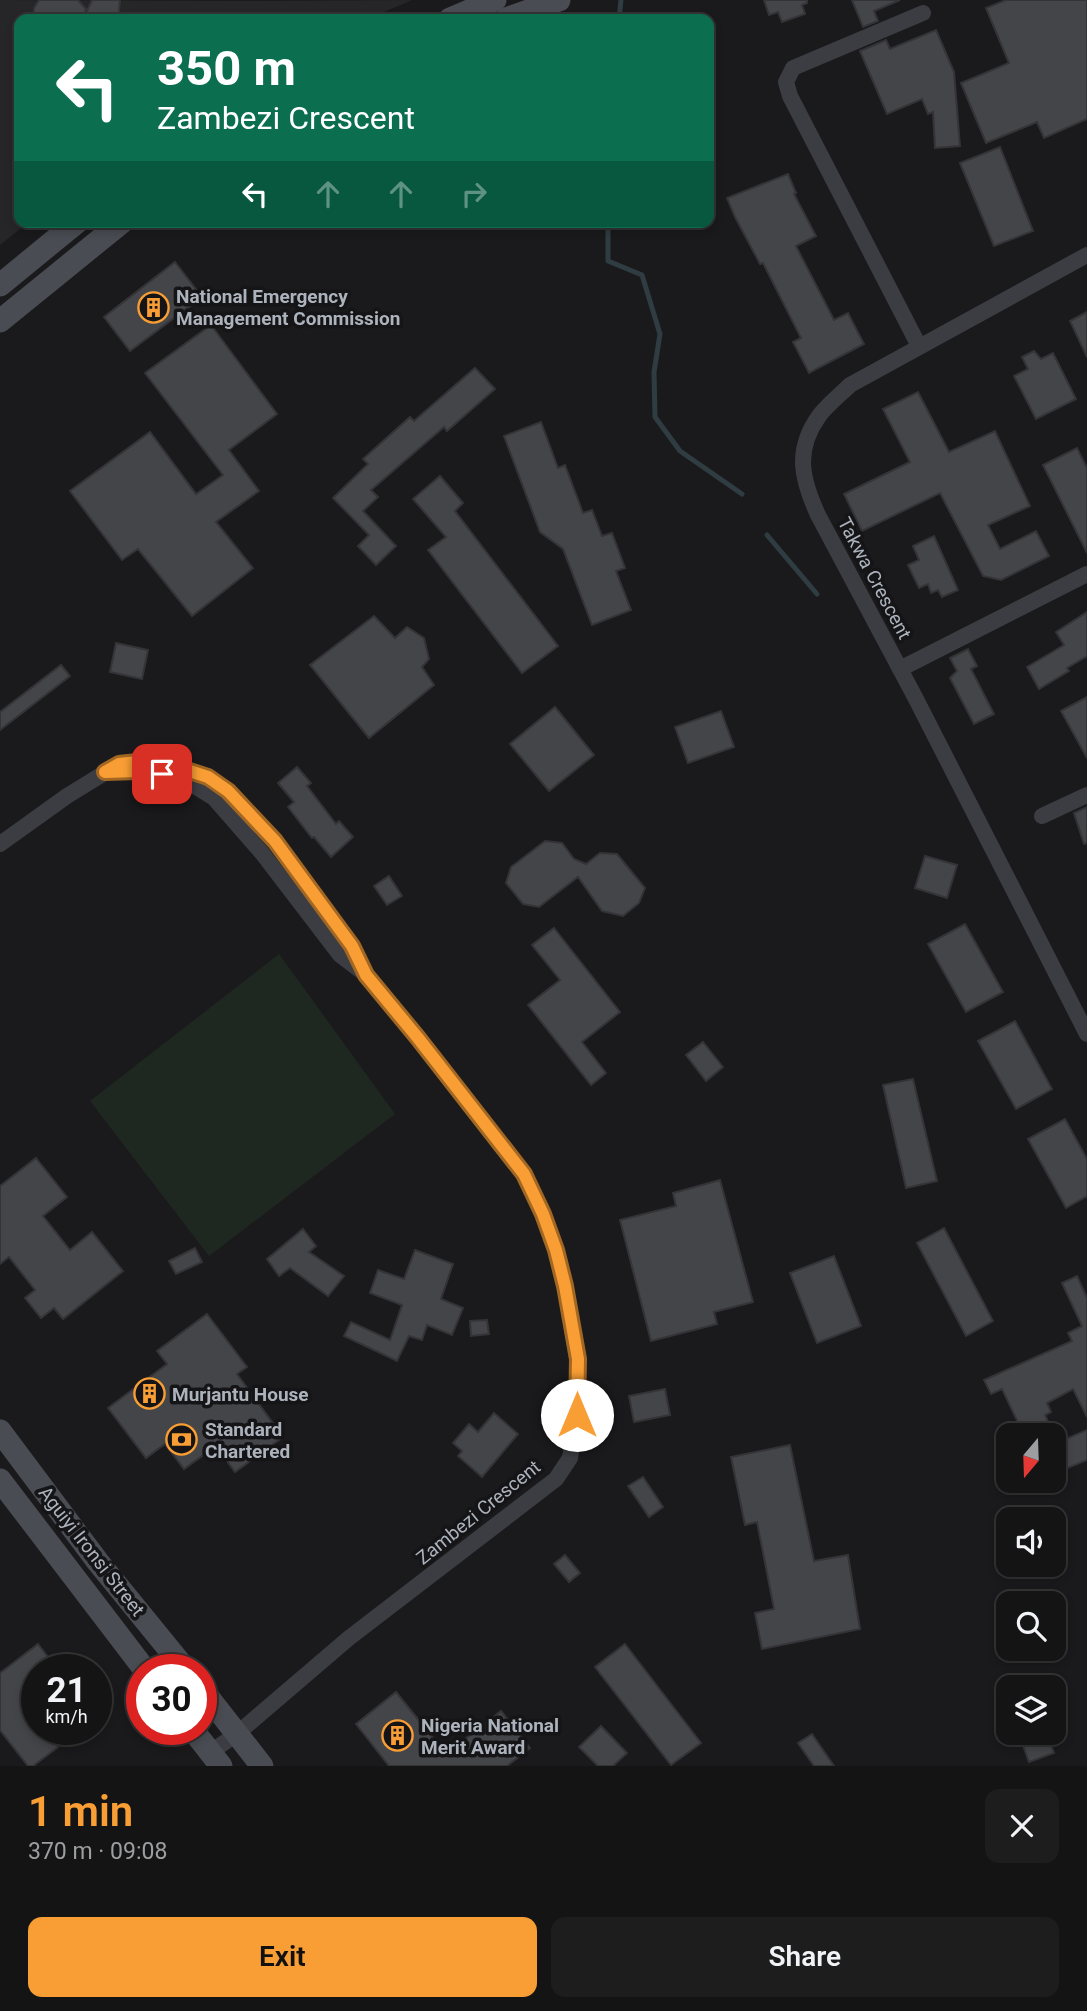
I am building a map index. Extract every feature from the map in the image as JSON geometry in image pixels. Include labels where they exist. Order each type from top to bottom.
[{"type":"main road","points":[[470,14],[498,7],[551,3]]},
{"type":"main road","points":[[0,285],[70,228]]},
{"type":"main road","points":[[0,321],[115,228]]},
{"type":"main road","name":"Aguiyi Ironsi Street","points":[[0,1431],[98,1562],[173,1654]]},
{"type":"main road","name":"Aguiyi Ironsi Street","points":[[0,1480],[133,1654]]},
{"type":"main road","points":[[217,1707],[262,1766]]},
{"type":"main road","points":[[205,1745],[216,1759]]},
{"type":"street","points":[[919,346],[789,96],[786,82],[793,68],[923,13]]},
{"type":"street","name":"Takwa Crescent","points":[[1087,255],[850,385],[820,415],[807,436],[802,465],[806,489],[818,515],[1087,1034]]},
{"type":"street","points":[[900,669],[1087,574]]},
{"type":"street","name":"Zambezi Crescent","points":[[0,845],[67,796],[119,764],[156,760],[208,777],[228,791],[275,841],[352,946],[366,975],[524,1174],[543,1214],[565,1286],[578,1359],[577,1415],[570,1458],[556,1479],[358,1631],[238,1733],[216,1759]]},
{"type":"street","points":[[1042,816],[1087,795]]},
{"type":"shaded area","points":[[0,0],[412,0],[380,14],[14,14],[14,228],[21,228],[0,245]]},
{"type":"shaded area","points":[[279,954],[395,1114],[209,1256],[90,1101]]},
{"type":"building","points":[[39,0],[78,0],[86,9],[84,14],[33,14]]},
{"type":"building","points":[[92,0],[120,0],[117,14],[86,13]]},
{"type":"building","points":[[764,0],[807,0],[807,3],[802,5],[805,14],[782,22],[778,12],[769,15]]},
{"type":"building","points":[[852,0],[900,0],[874,11],[878,21],[863,27]]},
{"type":"building","points":[[1006,0],[1087,0],[1087,119],[1044,138],[1037,122],[986,143],[961,83],[1009,63],[986,8]]},
{"type":"building","points":[[936,30],[954,72],[960,146],[935,148],[933,112],[928,114],[922,99],[887,114],[860,51],[886,40],[890,49]]},
{"type":"building","points":[[1000,147],[1033,231],[994,246],[960,163]]},
{"type":"building","points":[[788,174],[796,193],[794,194],[816,236],[796,246],[834,320],[848,313],[864,344],[809,373],[793,342],[801,338],[727,198]]},
{"type":"building","name":"National Emergency Management Commission","points":[[175,262],[202,297],[130,351],[104,317]]},
{"type":"building","points":[[1087,312],[1087,357],[1070,321]]},
{"type":"building","points":[[211,325],[277,414],[229,450],[259,491],[216,522],[253,568],[192,616],[138,549],[122,560],[70,491],[150,432],[196,494],[223,475],[145,373]]},
{"type":"building","points":[[1034,351],[1041,359],[1053,353],[1076,399],[1036,419],[1014,376],[1028,369],[1022,357]]},
{"type":"building","points":[[475,368],[495,389],[447,431],[444,427],[371,490],[378,497],[363,511],[396,546],[376,565],[358,546],[369,535],[333,498],[368,464],[363,459],[410,417],[414,421]]},
{"type":"building","points":[[918,392],[949,452],[995,431],[1030,506],[988,525],[1000,549],[1036,531],[1049,556],[1001,580],[983,576],[940,493],[862,531],[844,494],[910,462],[883,409]]},
{"type":"building","points":[[541,422],[558,468],[565,465],[583,513],[592,510],[602,536],[612,533],[625,568],[616,571],[631,610],[592,625],[563,549],[540,532],[504,436]]},
{"type":"building","points":[[1077,448],[1087,468],[1087,553],[1043,465]]},
{"type":"building","points":[[440,476],[463,503],[455,511],[558,646],[522,673],[428,550],[446,537],[413,499]]},
{"type":"building","points":[[934,536],[958,590],[942,597],[938,590],[931,593],[928,584],[919,588],[908,565],[919,560],[913,546]]},
{"type":"building","points":[[1087,612],[1087,656],[1067,668],[1069,671],[1039,689],[1027,667],[1064,645],[1056,632]]},
{"type":"building","points":[[374,616],[395,638],[407,627],[424,638],[429,659],[422,667],[434,685],[369,738],[310,665]]},
{"type":"building","points":[[116,643],[148,650],[142,679],[110,672]]},
{"type":"building","points":[[968,649],[977,666],[971,669],[994,714],[974,724],[950,678],[957,671],[950,658]]},
{"type":"building","points":[[61,665],[70,676],[0,730],[0,712]]},
{"type":"building","points":[[1087,697],[1087,758],[1061,711]]},
{"type":"building","points":[[555,707],[594,755],[549,791],[510,744]]},
{"type":"building","points":[[721,711],[734,747],[688,763],[675,727]]},
{"type":"building","points":[[297,767],[311,783],[307,786],[336,824],[339,821],[353,837],[331,857],[288,807],[294,802],[278,783]]},
{"type":"building","points":[[1087,807],[1087,843],[1084,844],[1074,813]]},
{"type":"building","points":[[545,841],[562,843],[574,859],[586,864],[600,853],[617,854],[645,888],[639,903],[623,916],[602,911],[578,877],[539,907],[523,904],[506,883],[511,867]]},
{"type":"building","points":[[925,856],[957,865],[947,898],[915,888]]},
{"type":"building","points":[[389,876],[402,896],[387,905],[374,886]]},
{"type":"building","points":[[965,924],[1003,992],[966,1012],[928,944]]},
{"type":"building","points":[[554,928],[620,1012],[582,1042],[606,1073],[591,1085],[528,1005],[560,980],[532,945]]},
{"type":"building","points":[[1015,1021],[1052,1089],[1016,1109],[978,1041]]},
{"type":"building","points":[[703,1042],[723,1067],[706,1081],[686,1055]]},
{"type":"building","points":[[913,1079],[937,1181],[906,1188],[883,1085]]},
{"type":"building","points":[[1065,1119],[1087,1159],[1087,1196],[1066,1208],[1028,1139]]},
{"type":"building","points":[[36,1158],[67,1197],[43,1216],[70,1250],[92,1232],[123,1271],[63,1319],[54,1308],[41,1318],[25,1298],[35,1290],[9,1257],[0,1264],[0,1186]]},
{"type":"building","points":[[720,1180],[753,1302],[714,1312],[717,1324],[651,1341],[620,1220],[676,1206],[673,1193]]},
{"type":"building","points":[[944,1228],[993,1321],[966,1336],[917,1243]]},
{"type":"building","points":[[303,1229],[316,1246],[309,1252],[344,1276],[328,1296],[290,1268],[279,1276],[267,1259]]},
{"type":"building","points":[[195,1248],[202,1262],[176,1274],[169,1261]]},
{"type":"building","points":[[415,1250],[453,1264],[441,1299],[463,1308],[452,1335],[427,1325],[422,1340],[409,1336],[397,1361],[344,1336],[351,1322],[390,1340],[402,1305],[370,1293],[378,1270],[404,1279]]},
{"type":"building","points":[[834,1256],[861,1326],[817,1343],[790,1273]]},
{"type":"building","points":[[1077,1276],[1087,1298],[1087,1417],[1073,1389],[1047,1403],[1051,1412],[1045,1415],[1049,1423],[1018,1423],[1002,1389],[991,1394],[984,1380],[1072,1341],[1068,1333],[1082,1326],[1062,1283]]},
{"type":"building","name":"Murjantu House","points":[[207,1314],[247,1367],[237,1374],[283,1437],[235,1472],[216,1446],[184,1469],[165,1444],[146,1458],[108,1408],[167,1364],[157,1351]]},
{"type":"building","points":[[487,1320],[489,1334],[471,1336],[470,1321]]},
{"type":"building","points":[[665,1389],[670,1415],[634,1422],[629,1396]]},
{"type":"building","points":[[494,1413],[518,1434],[482,1477],[458,1456],[462,1451],[453,1443],[469,1424],[478,1432]]},
{"type":"building","points":[[1087,1430],[1087,1460],[1066,1469],[1066,1439]]},
{"type":"building","points":[[790,1445],[814,1561],[848,1555],[860,1629],[762,1649],[755,1613],[774,1609],[757,1522],[745,1525],[731,1457]]},
{"type":"building","points":[[643,1477],[663,1507],[649,1517],[628,1486]]},
{"type":"building","points":[[565,1555],[580,1573],[569,1582],[554,1564]]},
{"type":"building","points":[[38,1644],[46,1654],[25,1654]]},
{"type":"building","points":[[625,1644],[701,1743],[671,1765],[595,1667]]},
{"type":"building","points":[[21,1657],[21,1745],[58,1747],[33,1766],[28,1766],[0,1730],[0,1673]]},
{"type":"building","name":"Nigeria National Merit Award","points":[[396,1692],[446,1754],[501,1711],[530,1748],[507,1766],[389,1766],[356,1724]]},
{"type":"building","points":[[601,1726],[627,1753],[613,1766],[598,1766],[579,1747]]},
{"type":"building","points":[[812,1734],[834,1766],[814,1766],[798,1743]]},
{"type":"building","points":[[1023,1745],[1051,1745],[1054,1753],[1029,1762]]},
{"type":"waterway","points":[[620,14],[621,0]]},
{"type":"waterway","points":[[608,228],[608,261],[642,275],[660,334],[654,372],[655,417],[680,451],[742,494]]},
{"type":"waterway","points":[[767,535],[817,594]]},
{"type":"place","name":"National Emergency Management Commission","points":[[153,307]]},
{"type":"place","name":"Murjantu House","points":[[149,1394]]},
{"type":"place","name":"Standard Chartered","points":[[182,1440]]},
{"type":"place","name":"Nigeria National Merit Award","points":[[398,1736]]},
{"type":"route","points":[[162,774],[137,771],[105,772],[119,764],[156,760],[208,777],[228,791],[275,841],[352,946],[366,975],[524,1174],[543,1214],[565,1286],[578,1359],[577,1415]]}]
